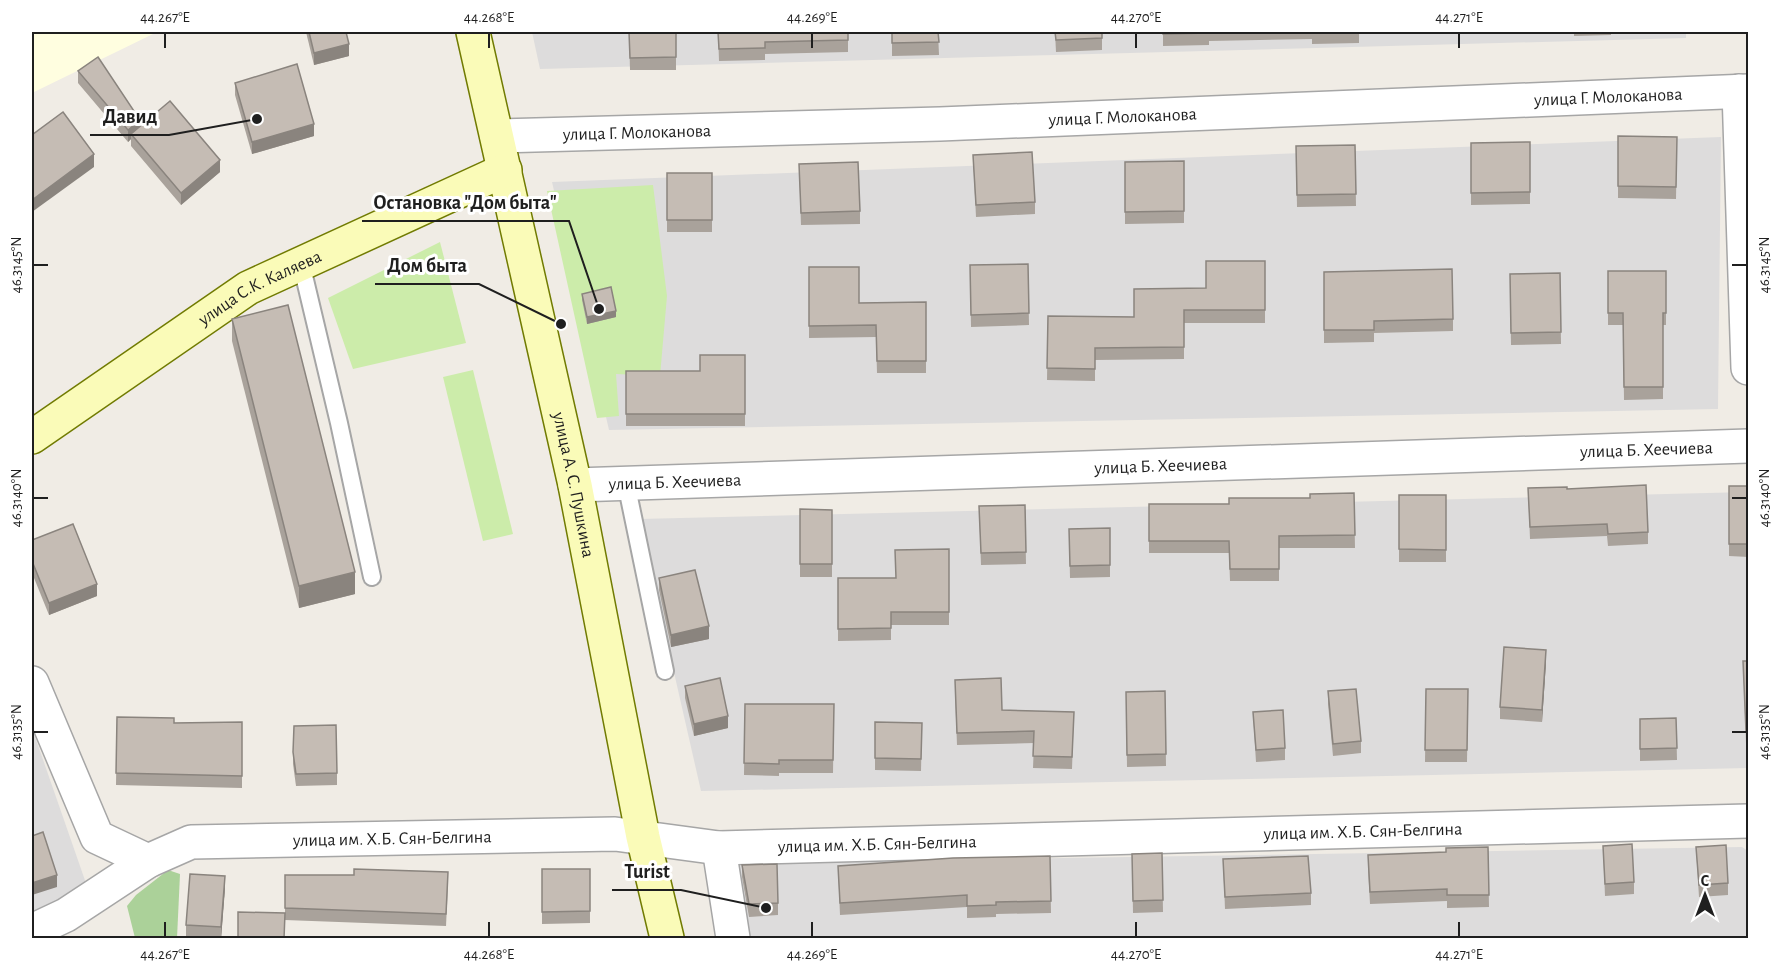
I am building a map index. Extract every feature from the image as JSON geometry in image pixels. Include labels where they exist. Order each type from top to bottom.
[{"type":"main road","name":"улица А. С. Пушкина","points":[[473,32],[575,485],[644,837],[667,939]]},
{"type":"main road","name":"улица С.К. Каляева","points":[[32,437],[248,288],[505,170]]},
{"type":"street","name":"улица Г. Молоканова","points":[[497,136],[940,124],[1744,92]]},
{"type":"street","points":[[1744,92],[1749,368]]},
{"type":"street","name":"улица Б. Хеечиева","points":[[575,485],[1749,446]]},
{"type":"street","points":[[32,683],[97,837],[148,861]]},
{"type":"street","name":"улица им. Х.Б. Сян-Белгина","points":[[32,931],[66,915],[148,861],[191,842],[615,834],[719,848],[1749,821]]},
{"type":"street","points":[[719,848],[733,939]]},
{"type":"lane","points":[[301,263],[339,423],[372,578]]},
{"type":"lane","points":[[626,483],[665,671]]},
{"type":"shaded area","points":[[32,32],[165,32],[153,34],[32,93]]},
{"type":"shaded area","points":[[532,32],[1686,32],[1686,38],[540,69]]},
{"type":"shaded area","points":[[1721,137],[1718,409],[609,430],[552,182]]},
{"type":"shaded area","points":[[1748,492],[1748,768],[701,791],[639,519]]},
{"type":"shaded area","points":[[32,728],[88,889],[32,912]]},
{"type":"shaded area","points":[[1742,847],[1748,851],[1748,938],[743,938],[736,866],[824,862]]},
{"type":"green space","points":[[653,185],[667,296],[660,376],[616,374],[619,416],[597,418],[547,191]]},
{"type":"green space","points":[[440,242],[466,343],[353,369],[328,298]]},
{"type":"green space","points":[[473,370],[513,534],[483,541],[443,377]]},
{"type":"green space","points":[[168,870],[180,874],[177,938],[135,938],[127,906],[136,895]]},
{"type":"building","points":[[309,32],[346,32],[349,44],[314,53]]},
{"type":"building","points":[[629,32],[676,32],[676,57],[630,58]]},
{"type":"building","points":[[718,32],[848,32],[848,40],[765,42],[765,48],[719,49]]},
{"type":"building","points":[[892,32],[938,32],[939,42],[892,43]]},
{"type":"building","points":[[1055,32],[1102,32],[1102,38],[1056,40]]},
{"type":"building","points":[[1163,32],[1209,32],[1209,33],[1163,34]]},
{"type":"building","points":[[98,57],[140,120],[128,130],[78,71]]},
{"type":"building","points":[[297,64],[314,124],[252,142],[235,83]]},
{"type":"building","points":[[170,101],[220,160],[181,193],[131,134]]},
{"type":"building","points":[[63,112],[94,154],[32,200],[32,135]]},
{"type":"building","points":[[1618,136],[1677,137],[1676,187],[1618,186]]},
{"type":"building","points":[[1530,142],[1530,192],[1471,193],[1471,143]]},
{"type":"building","points":[[1355,145],[1356,194],[1297,195],[1296,146]]},
{"type":"building","points":[[1032,152],[1035,202],[976,205],[973,155]]},
{"type":"building","points":[[1184,161],[1184,211],[1125,212],[1125,162]]},
{"type":"building","points":[[858,162],[860,211],[801,213],[799,164]]},
{"type":"building","points":[[667,173],[712,173],[712,220],[667,220]]},
{"type":"building","points":[[1206,261],[1265,261],[1265,310],[1184,310],[1184,347],[1095,348],[1095,369],[1047,368],[1048,316],[1134,317],[1134,289],[1206,288]]},
{"type":"building","points":[[1028,264],[1029,313],[971,315],[970,265]]},
{"type":"building","points":[[809,267],[859,267],[859,303],[926,302],[926,361],[877,361],[876,325],[809,326]]},
{"type":"building","points":[[1452,269],[1453,319],[1374,321],[1374,330],[1324,330],[1324,272]]},
{"type":"building","points":[[1608,271],[1666,271],[1666,313],[1663,313],[1663,387],[1624,387],[1623,313],[1608,313]]},
{"type":"building","points":[[1560,273],[1561,332],[1511,333],[1510,274]]},
{"type":"building","points":[[611,287],[616,311],[587,317],[582,294]]},
{"type":"building","points":[[288,305],[355,572],[299,586],[232,319]]},
{"type":"building","points":[[700,355],[745,355],[745,414],[626,414],[626,371],[700,371]]},
{"type":"building","points":[[1646,485],[1648,532],[1608,534],[1607,524],[1530,527],[1528,488],[1567,487],[1567,489]]},
{"type":"building","points":[[1729,486],[1749,486],[1749,544],[1729,544]]},
{"type":"building","points":[[1354,493],[1355,535],[1279,536],[1279,569],[1230,569],[1229,541],[1149,541],[1149,504],[1229,504],[1229,498],[1310,498],[1310,494]]},
{"type":"building","points":[[1399,495],[1446,495],[1446,550],[1399,549]]},
{"type":"building","points":[[1025,505],[1026,552],[981,553],[979,506]]},
{"type":"building","points":[[800,509],[832,510],[832,564],[800,564]]},
{"type":"building","points":[[73,524],[97,584],[49,603],[32,561],[32,540]]},
{"type":"building","points":[[1110,528],[1110,565],[1070,566],[1069,529]]},
{"type":"building","points":[[949,549],[949,612],[891,612],[891,628],[838,629],[838,578],[896,578],[895,550]]},
{"type":"building","points":[[695,570],[709,626],[671,635],[659,578]]},
{"type":"building","points":[[1504,647],[1546,650],[1542,710],[1500,707]]},
{"type":"building","points":[[1743,661],[1749,661],[1749,730],[1746,731]]},
{"type":"building","points":[[720,678],[728,716],[694,724],[685,686]]},
{"type":"building","points":[[1001,678],[1002,710],[1074,712],[1072,757],[1033,756],[1034,731],[957,733],[955,680]]},
{"type":"building","points":[[1356,689],[1361,741],[1333,744],[1328,691]]},
{"type":"building","points":[[1426,689],[1468,689],[1467,750],[1425,750]]},
{"type":"building","points":[[1165,691],[1166,754],[1127,755],[1126,692]]},
{"type":"building","points":[[745,704],[834,704],[833,760],[779,760],[779,764],[744,763]]},
{"type":"building","points":[[1283,710],[1285,748],[1256,750],[1253,712]]},
{"type":"building","points":[[117,717],[174,718],[174,723],[242,722],[242,776],[116,773]]},
{"type":"building","points":[[1676,718],[1677,748],[1640,749],[1640,719]]},
{"type":"building","points":[[875,722],[922,723],[921,759],[875,758]]},
{"type":"building","points":[[336,725],[337,773],[296,774],[293,752],[294,726]]},
{"type":"building","points":[[43,832],[57,875],[32,883],[32,836]]},
{"type":"building","points":[[1632,844],[1634,882],[1605,884],[1603,846]]},
{"type":"building","points":[[1726,845],[1728,883],[1699,885],[1696,847]]},
{"type":"building","points":[[1488,847],[1489,895],[1447,895],[1447,889],[1370,892],[1368,855],[1446,852],[1446,848]]},
{"type":"building","points":[[1162,853],[1163,900],[1133,901],[1132,854]]},
{"type":"building","points":[[1050,856],[1051,901],[996,902],[996,905],[967,906],[967,895],[840,903],[838,866],[953,858]]},
{"type":"building","points":[[1308,856],[1311,893],[1225,897],[1223,859]]},
{"type":"building","points":[[777,864],[778,903],[749,904],[742,865]]},
{"type":"building","points":[[354,869],[448,872],[446,914],[285,908],[285,875],[354,875]]},
{"type":"building","points":[[542,869],[590,869],[590,911],[542,912]]},
{"type":"building","points":[[190,874],[225,876],[221,927],[186,925]]},
{"type":"building","points":[[238,912],[285,913],[284,939],[238,939]]},
{"type":"place","name":"Давид","points":[[257,119]]},
{"type":"place","name":"Остановка \"Дом быта\"","points":[[599,309]]},
{"type":"place","name":"Дом быта","points":[[561,324]]},
{"type":"place","name":"Turist","points":[[766,908]]}]
